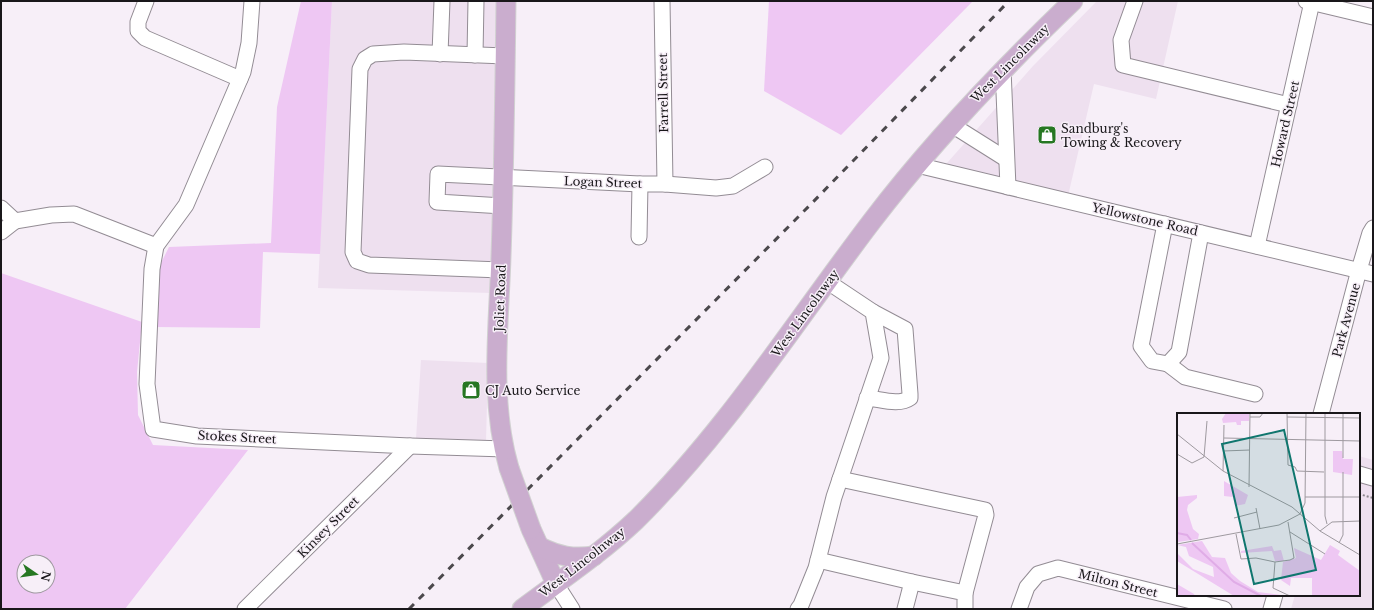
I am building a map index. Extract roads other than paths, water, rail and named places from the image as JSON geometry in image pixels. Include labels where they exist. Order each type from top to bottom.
[{"type":"main road","name":"Joliet Road","points":[[506,1],[504,178],[497,365],[498,407],[504,449],[509,468],[531,529],[556,584]]},
{"type":"main road","name":"West Lincolnway","points":[[522,609],[594,556],[635,520],[676,478],[724,422],[872,220],[917,165],[1003,69],[1073,1]]},
{"type":"main road","points":[[540,547],[560,556],[582,558],[594,556]]},
{"type":"street","points":[[146,1],[138,22],[138,31],[145,38],[240,80]]},
{"type":"street","points":[[1,232],[15,221],[74,214],[156,246],[186,205],[240,80],[249,43],[252,1]]},
{"type":"street","points":[[440,54],[442,1]]},
{"type":"street","points":[[475,55],[476,1]]},
{"type":"street","name":"Farrell Street","points":[[662,1],[665,184]]},
{"type":"street","points":[[1135,1],[1121,40],[1122,65],[1289,105]]},
{"type":"street","points":[[1309,2],[1373,17]]},
{"type":"street","name":"Howard Street","points":[[1257,246],[1289,105],[1309,2]]},
{"type":"street","points":[[501,270],[369,264],[357,261],[353,252],[360,69],[365,59],[373,54],[404,52],[505,56]]},
{"type":"street","points":[[1003,69],[1008,187]]},
{"type":"street","points":[[952,125],[1006,160]]},
{"type":"street","name":"Yellowstone Road","points":[[917,165],[1366,272]]},
{"type":"street","name":"Logan Street","points":[[503,206],[437,202],[438,174],[665,184],[716,188],[733,186],[765,167]]},
{"type":"street","points":[[639,238],[640,184]]},
{"type":"street","points":[[1,208],[15,221]]},
{"type":"street","points":[[1165,224],[1141,346],[1152,360],[1168,364],[1185,377],[1255,394]]},
{"type":"street","name":"Park Avenue","points":[[1322,413],[1366,272],[1370,234],[1373,228]]},
{"type":"street","points":[[1168,364],[1179,352],[1201,233]]},
{"type":"street","name":"Stokes Street","points":[[156,246],[152,269],[147,384],[153,429],[196,436],[504,449]]},
{"type":"street","points":[[828,282],[873,312],[905,329],[910,398],[899,402],[868,398]]},
{"type":"street","points":[[798,609],[818,560],[834,497],[881,358],[873,312]]},
{"type":"street","name":"Kinsey Street","points":[[246,609],[410,446]]},
{"type":"street","points":[[1360,474],[1373,478]]},
{"type":"street","points":[[840,479],[985,510],[986,515],[965,593],[965,609]]},
{"type":"street","points":[[818,560],[965,593]]},
{"type":"street","name":"Milton Street","points":[[1018,609],[1027,587],[1038,574],[1058,568],[1224,609]]},
{"type":"street","points":[[905,609],[912,582]]},
{"type":"street","points":[[556,584],[572,609]]},
{"type":"street","points":[[1271,609],[1275,596]]},
{"type":"railway","points":[[409,609],[812,203],[1009,1]]},
{"type":"place","name":"Sandburg's Towing & Recovery","points":[[1047,135]]},
{"type":"place","name":"CJ Auto Service","points":[[471,390]]}]
